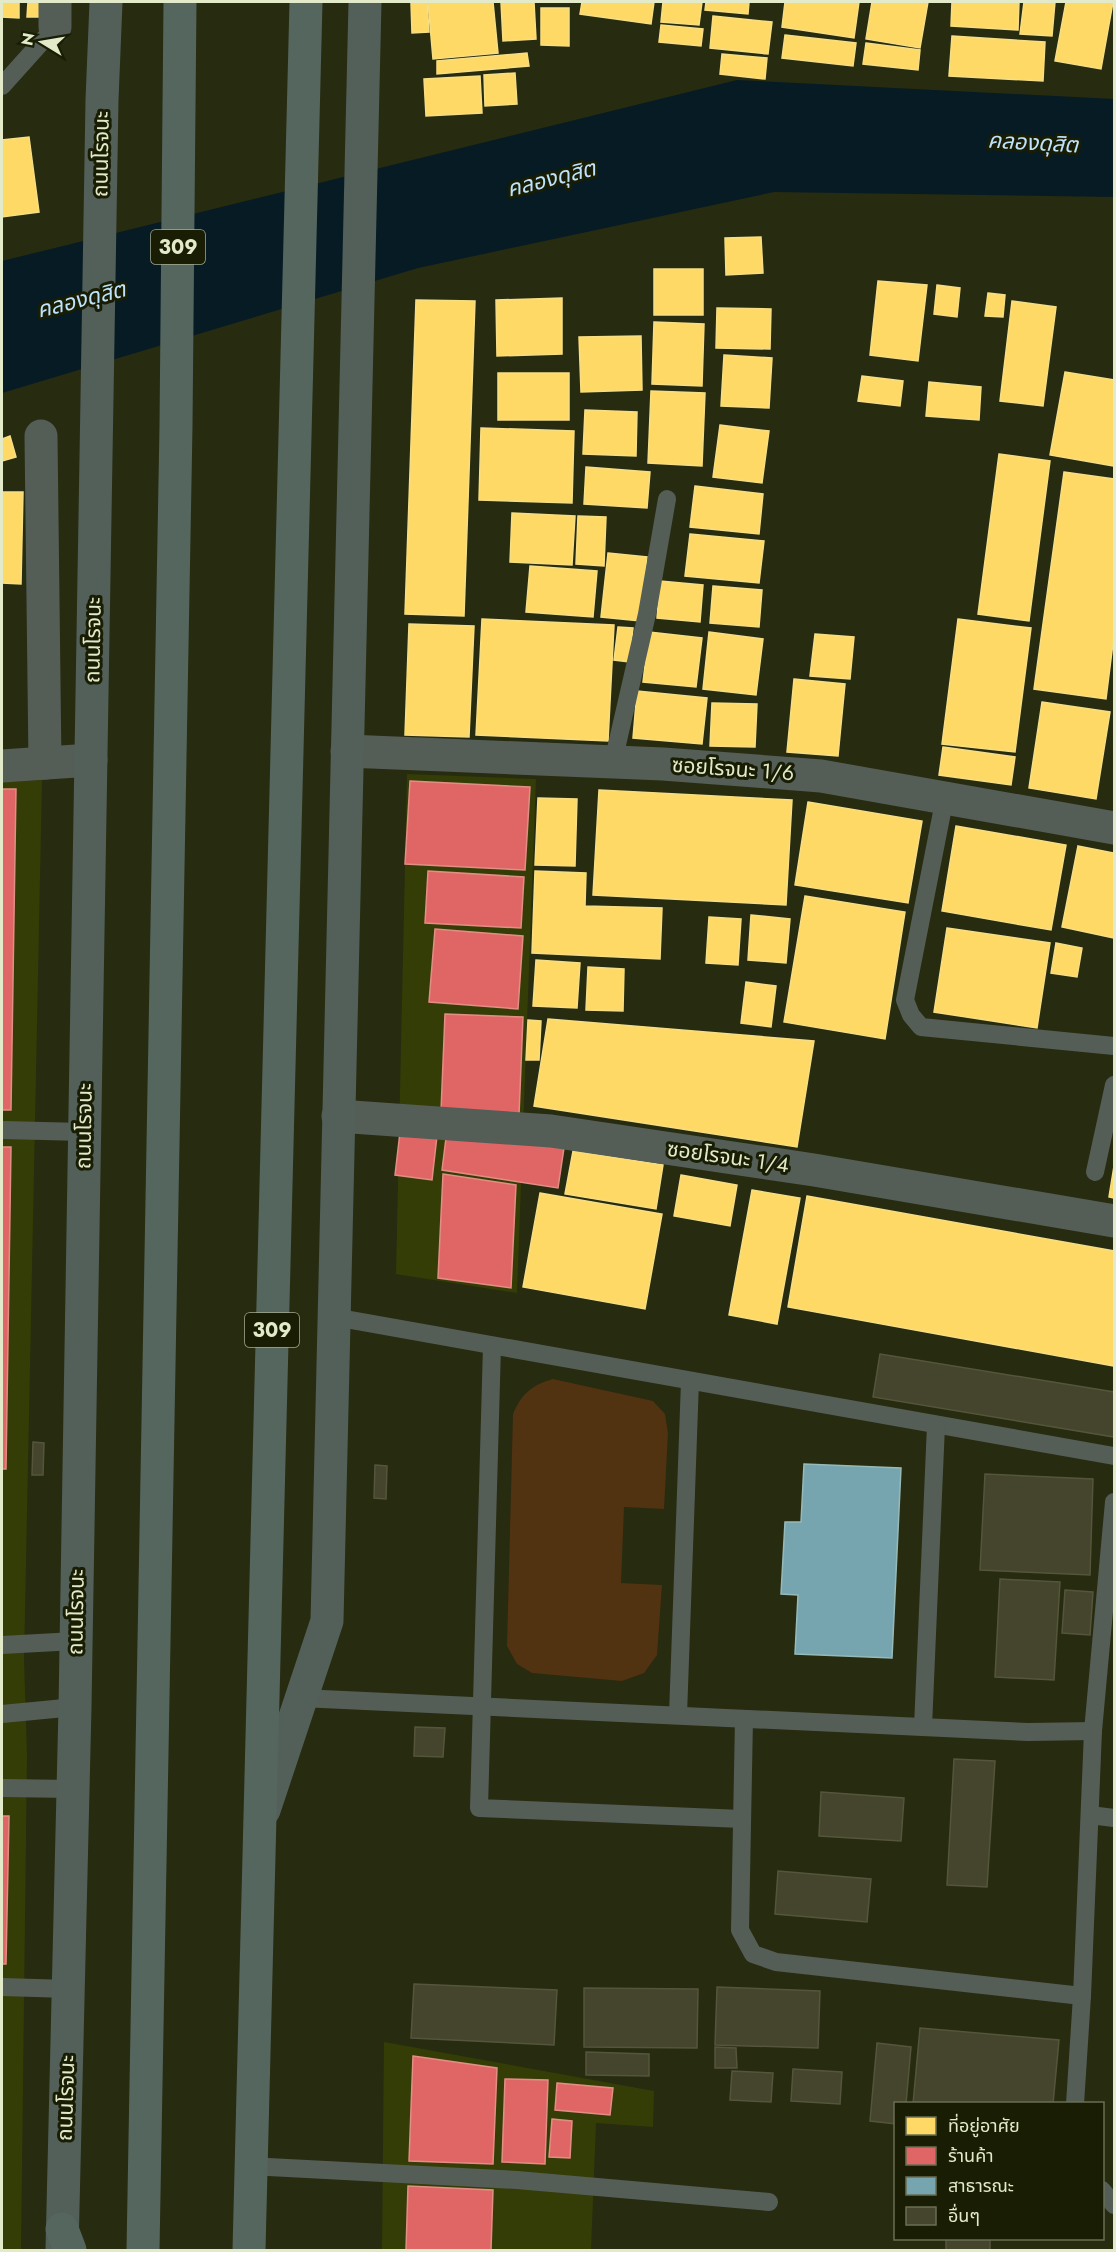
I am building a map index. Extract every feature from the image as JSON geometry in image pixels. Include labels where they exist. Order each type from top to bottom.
[{"type":"main road","name":"ถนนโรจนะ","points":[[65,2243],[102,100],[106,2]]},
{"type":"main road","name":"309","points":[[143,2250],[176,426],[180,2]]},
{"type":"main road","name":"309","points":[[249,2250],[306,2]]},
{"type":"main road","points":[[259,1826],[327,1621],[365,2]]},
{"type":"street","points":[[41,436],[45,763]]},
{"type":"street","name":"ซอยโรจนะ 1/6","points":[[347,751],[613,762],[821,776],[945,797],[1113,819]]},
{"type":"street","points":[[2,766],[91,760]]},
{"type":"street","name":"ซอยโรจนะ 1/4","points":[[338,1116],[551,1131],[814,1170],[1114,1221]]},
{"type":"lane","points":[[2,86],[55,14]]},
{"type":"lane","points":[[613,762],[647,614],[667,499]]},
{"type":"lane","points":[[945,797],[905,1000],[911,1015],[921,1027],[1114,1046]]},
{"type":"lane","points":[[1095,1172],[1114,1085]]},
{"type":"lane","points":[[2,1130],[84,1132]]},
{"type":"lane","points":[[334,1317],[1114,1456]]},
{"type":"lane","points":[[492,1346],[479,1808],[742,1819]]},
{"type":"lane","points":[[678,1715],[690,1381]]},
{"type":"lane","points":[[923,1727],[936,1425]]},
{"type":"lane","points":[[1075,2102],[1093,1731],[1114,1502]]},
{"type":"lane","points":[[2,1645],[75,1641]]},
{"type":"lane","points":[[301,1698],[1028,1732],[1093,1731]]},
{"type":"lane","points":[[2,1714],[75,1707]]},
{"type":"lane","points":[[744,1719],[740,1930],[753,1954],[776,1962],[1082,1995]]},
{"type":"lane","points":[[2,1788],[73,1789]]},
{"type":"lane","points":[[1090,1815],[1114,1818]]},
{"type":"lane","points":[[2,1986],[69,1989]]},
{"type":"lane","points":[[251,2166],[517,2180],[769,2202]]},
{"type":"lane","points":[[1104,2192],[1114,2205]]},
{"type":"shaded area","points":[[407,774],[536,779],[517,1293],[396,1274]]},
{"type":"shaded area","points":[[42,780],[24,1660],[27,1755],[21,2250],[2,2250],[2,782]]},
{"type":"shaded area","points":[[553,1379],[653,1401],[665,1414],[668,1433],[664,1509],[624,1507],[621,1583],[662,1585],[657,1655],[644,1673],[622,1681],[532,1673],[517,1664],[507,1646],[513,1414],[528,1391]]},
{"type":"shaded area","points":[[384,2042],[654,2091],[653,2127],[596,2123],[591,2250],[382,2250]]},
{"type":"water","name":"คลองดุสิต","points":[[737,80],[1114,99],[1114,197],[774,192],[418,268],[2,393],[2,261]]},
{"type":"building: ที่อยู่อาศัย","points":[[2,2],[19,2],[19,18],[2,17]]},
{"type":"building: ที่อยู่อาศัย","points":[[28,2],[44,2],[44,17],[27,17]]},
{"type":"building: ที่อยู่อาศัย","points":[[427,2],[429,32],[412,33],[411,3]]},
{"type":"building: ที่อยู่อาศัย","points":[[428,2],[493,2],[498,53],[433,59]]},
{"type":"building: ที่อยู่อาศัย","points":[[501,2],[534,2],[536,39],[503,41]]},
{"type":"building: ที่อยู่อาศัย","points":[[582,2],[654,2],[651,24],[580,14]]},
{"type":"building: ที่อยู่อาศัย","points":[[663,2],[702,2],[699,25],[661,22]]},
{"type":"building: ที่อยู่อาศัย","points":[[706,2],[749,2],[748,14],[705,10]]},
{"type":"building: ที่อยู่อาศัย","points":[[785,2],[859,2],[854,38],[782,27]]},
{"type":"building: ที่อยู่อาศัย","points":[[872,2],[928,2],[920,48],[866,39]]},
{"type":"building: ที่อยู่อาศัย","points":[[952,2],[1019,2],[1018,30],[951,26]]},
{"type":"building: ที่อยู่อาศัย","points":[[1024,2],[1055,2],[1052,36],[1020,34]]},
{"type":"building: ที่อยู่อาศัย","points":[[1066,2],[1113,2],[1101,69],[1055,61]]},
{"type":"building: ที่อยู่อาศัย","points":[[541,8],[569,8],[569,46],[541,45]]},
{"type":"building: ที่อยู่อาศัย","points":[[713,16],[772,22],[768,54],[710,48]]},
{"type":"building: ที่อยู่อาศัย","points":[[661,25],[703,29],[701,46],[659,42]]},
{"type":"building: ที่อยู่อาศัย","points":[[785,35],[856,43],[853,66],[782,58]]},
{"type":"building: ที่อยู่อาศัย","points":[[952,36],[1045,42],[1043,81],[949,76]]},
{"type":"building: ที่อยู่อาศัย","points":[[866,43],[920,50],[918,70],[863,64]]},
{"type":"building: ที่อยู่อาศัย","points":[[527,53],[529,66],[437,74],[437,61]]},
{"type":"building: ที่อยู่อาศัย","points":[[722,54],[767,58],[765,79],[720,74]]},
{"type":"building: ที่อยู่อาศัย","points":[[515,73],[517,104],[485,106],[484,75]]},
{"type":"building: ที่อยู่อาศัย","points":[[480,76],[482,113],[426,116],[424,79]]},
{"type":"building: ที่อยู่อาศัย","points":[[29,137],[39,212],[2,217],[2,140]]},
{"type":"building: ที่อยู่อาศัย","points":[[761,237],[763,273],[726,275],[725,238]]},
{"type":"building: ที่อยู่อาศัย","points":[[654,269],[703,269],[703,315],[654,315]]},
{"type":"building: ที่อยู่อาศัย","points":[[878,281],[927,285],[918,361],[870,355]]},
{"type":"building: ที่อยู่อาศัย","points":[[937,285],[960,288],[957,317],[934,314]]},
{"type":"building: ที่อยู่อาศัย","points":[[988,293],[1005,295],[1003,317],[985,316]]},
{"type":"building: ที่อยู่อาศัย","points":[[562,298],[562,354],[497,356],[496,300]]},
{"type":"building: ที่อยู่อาศัย","points":[[416,300],[475,301],[464,616],[405,614]]},
{"type":"building: ที่อยู่อาศัย","points":[[1012,301],[1056,307],[1043,406],[1000,401]]},
{"type":"building: ที่อยู่อาศัย","points":[[717,308],[771,309],[770,349],[716,348]]},
{"type":"building: ที่อยู่อาศัย","points":[[654,322],[704,324],[702,386],[652,384]]},
{"type":"building: ที่อยู่อาศัย","points":[[641,336],[642,390],[581,392],[579,337]]},
{"type":"building: ที่อยู่อาศัย","points":[[724,355],[772,358],[769,408],[721,406]]},
{"type":"building: ที่อยู่อาศัย","points":[[1065,372],[1114,380],[1114,466],[1050,455]]},
{"type":"building: ที่อยู่อาศัย","points":[[498,373],[569,373],[569,420],[498,420]]},
{"type":"building: ที่อยู่อาศัย","points":[[862,376],[903,381],[900,406],[858,401]]},
{"type":"building: ที่อยู่อาศัย","points":[[929,382],[981,387],[979,420],[926,416]]},
{"type":"building: ที่อยู่อาศัย","points":[[651,391],[705,393],[702,466],[648,463]]},
{"type":"building: ที่อยู่อาศัย","points":[[585,410],[637,412],[636,456],[583,454]]},
{"type":"building: ที่อยู่อาศัย","points":[[720,425],[769,431],[762,483],[713,477]]},
{"type":"building: ที่อยู่อาศัย","points":[[481,428],[574,431],[572,503],[479,500]]},
{"type":"building: ที่อยู่อาศัย","points":[[10,436],[16,457],[2,461],[2,439]]},
{"type":"building: ที่อยู่อาศัย","points":[[999,454],[1050,461],[1029,621],[978,614]]},
{"type":"building: ที่อยู่อาศัย","points":[[586,467],[650,472],[647,508],[584,504]]},
{"type":"building: ที่อยู่อาศัย","points":[[1064,472],[1114,479],[1114,635],[1106,699],[1034,689]]},
{"type":"building: ที่อยู่อาศัย","points":[[695,486],[763,494],[759,534],[690,527]]},
{"type":"building: ที่อยู่อาศัย","points":[[2,492],[23,492],[21,584],[2,583]]},
{"type":"building: ที่อยู่อาศัย","points":[[512,513],[575,516],[572,565],[510,562]]},
{"type":"building: ที่อยู่อาศัย","points":[[578,516],[606,517],[604,566],[576,564]]},
{"type":"building: ที่อยู่อาศัย","points":[[690,534],[764,541],[759,583],[685,576]]},
{"type":"building: ที่อยู่อาศัย","points":[[608,553],[647,557],[640,621],[601,617]]},
{"type":"building: ที่อยู่อาศัย","points":[[530,566],[597,571],[593,617],[526,612]]},
{"type":"building: ที่อยู่อาศัย","points":[[660,581],[703,585],[700,622],[657,618]]},
{"type":"building: ที่อยู่อาศัย","points":[[713,586],[762,590],[759,627],[710,623]]},
{"type":"building: ที่อยู่อาศัย","points":[[482,619],[614,625],[608,741],[476,735]]},
{"type":"building: ที่อยู่อาศัย","points":[[958,619],[1031,628],[1015,752],[942,744]]},
{"type":"building: ที่อยู่อาศัย","points":[[409,624],[474,626],[469,737],[405,735]]},
{"type":"building: ที่อยู่อาศัย","points":[[618,627],[633,628],[629,662],[614,660]]},
{"type":"building: ที่อยู่อาศัย","points":[[649,632],[702,638],[696,687],[643,682]]},
{"type":"building: ที่อยู่อาศัย","points":[[709,632],[763,639],[756,695],[703,689]]},
{"type":"building: ที่อยู่อาศัย","points":[[815,634],[854,637],[850,679],[810,676]]},
{"type":"building: ที่อยู่อาศัย","points":[[794,679],[845,684],[838,756],[787,752]]},
{"type":"building: ที่อยู่อาศัย","points":[[637,691],[707,698],[702,744],[633,738]]},
{"type":"building: ที่อยู่อาศัย","points":[[1042,702],[1110,712],[1096,799],[1029,788]]},
{"type":"building: ที่อยู่อาศัย","points":[[712,703],[757,704],[755,747],[710,746]]},
{"type":"building: ที่อยู่อาศัย","points":[[943,747],[1015,757],[1011,785],[939,775]]},
{"type":"building: ที่อยู่อาศัย","points":[[599,790],[792,800],[786,905],[593,895]]},
{"type":"building: ที่อยู่อาศัย","points":[[538,798],[577,799],[575,866],[535,865]]},
{"type":"building: ที่อยู่อาศัย","points":[[808,802],[922,821],[908,903],[795,885]]},
{"type":"building: ที่อยู่อาศัย","points":[[956,826],[1066,845],[1051,930],[942,911]]},
{"type":"building: ที่อยู่อาศัย","points":[[1078,846],[1114,853],[1114,938],[1062,927]]},
{"type":"building: ที่อยู่อาศัย","points":[[535,871],[586,873],[585,906],[662,908],[660,959],[532,953]]},
{"type":"building: ที่อยู่อาศัย","points":[[805,896],[905,912],[885,1039],[784,1022]]},
{"type":"building: ที่อยู่อาศัย","points":[[751,915],[790,919],[786,963],[748,960]]},
{"type":"building: ที่อยู่อาศัย","points":[[709,917],[741,919],[738,965],[706,963]]},
{"type":"building: ที่อยู่อาศัย","points":[[947,928],[1050,943],[1037,1028],[934,1012]]},
{"type":"building: ที่อยู่อาศัย","points":[[1056,943],[1082,948],[1077,977],[1051,973]]},
{"type":"building: ที่อยู่อาศัย","points":[[536,960],[580,963],[577,1008],[533,1006]]},
{"type":"building: ที่อยู่อาศัย","points":[[588,967],[624,969],[623,1011],[586,1010]]},
{"type":"building: ที่อยู่อาศัย","points":[[746,982],[776,986],[771,1027],[741,1023]]},
{"type":"building: ที่อยู่อาศัย","points":[[548,1019],[814,1041],[797,1147],[534,1106]]},
{"type":"building: ที่อยู่อาศัย","points":[[528,1020],[541,1021],[539,1060],[526,1060]]},
{"type":"building: ที่อยู่อาศัย","points":[[573,1151],[663,1165],[656,1209],[565,1194]]},
{"type":"building: ที่อยู่อาศัย","points":[[1114,1166],[1114,1198],[1109,1197]]},
{"type":"building: ที่อยู่อาศัย","points":[[681,1175],[737,1185],[730,1226],[674,1216]]},
{"type":"building: ที่อยู่อาศัย","points":[[752,1190],[800,1198],[777,1324],[729,1315]]},
{"type":"building: ที่อยู่อาศัย","points":[[540,1193],[662,1214],[645,1309],[523,1287]]},
{"type":"building: ที่อยู่อาศัย","points":[[807,1196],[1114,1251],[1114,1366],[788,1307]]},
{"type":"building: ร้านค้า","points":[[410,781],[530,787],[525,870],[405,864]]},
{"type":"building: ร้านค้า","points":[[2,789],[16,789],[11,1110],[2,1110]]},
{"type":"building: ร้านค้า","points":[[428,871],[524,877],[521,928],[425,923]]},
{"type":"building: ร้านค้า","points":[[435,929],[523,936],[518,1009],[429,1002]]},
{"type":"building: ร้านค้า","points":[[445,1014],[523,1017],[519,1115],[441,1111]]},
{"type":"building: ร้านค้า","points":[[447,1130],[564,1148],[558,1188],[442,1170]]},
{"type":"building: ร้านค้า","points":[[400,1132],[437,1136],[432,1180],[395,1175]]},
{"type":"building: ร้านค้า","points":[[2,1147],[11,1147],[6,1469],[2,1469]]},
{"type":"building: ร้านค้า","points":[[443,1174],[516,1185],[511,1288],[438,1278]]},
{"type":"building: ร้านค้า","points":[[2,1816],[9,1816],[6,1964],[2,1964]]},
{"type":"building: ร้านค้า","points":[[413,2056],[497,2068],[493,2164],[409,2161]]},
{"type":"building: ร้านค้า","points":[[505,2079],[548,2080],[545,2164],[502,2162]]},
{"type":"building: ร้านค้า","points":[[557,2083],[613,2088],[610,2115],[555,2110]]},
{"type":"building: ร้านค้า","points":[[552,2119],[572,2121],[570,2158],[549,2157]]},
{"type":"building: ร้านค้า","points":[[408,2186],[493,2190],[491,2250],[406,2250]]},
{"type":"building: สาธารณะ","points":[[804,1464],[901,1468],[892,1658],[795,1654],[798,1595],[781,1594],[785,1522],[801,1522]]},
{"type":"building: อื่นๆ","points":[[880,1354],[1114,1392],[1114,1437],[873,1397]]},
{"type":"building: อื่นๆ","points":[[33,1442],[44,1443],[43,1475],[32,1475]]},
{"type":"building: อื่นๆ","points":[[375,1465],[387,1466],[386,1499],[374,1498]]},
{"type":"building: อื่นๆ","points":[[985,1474],[1093,1479],[1090,1575],[980,1570]]},
{"type":"building: อื่นๆ","points":[[1000,1579],[1060,1582],[1054,1680],[995,1677]]},
{"type":"building: อื่นๆ","points":[[1065,1590],[1093,1592],[1090,1635],[1062,1633]]},
{"type":"building: อื่นๆ","points":[[415,1727],[445,1728],[443,1757],[414,1756]]},
{"type":"building: อื่นๆ","points":[[954,1759],[995,1761],[987,1887],[947,1885]]},
{"type":"building: อื่นๆ","points":[[821,1792],[904,1798],[901,1841],[819,1836]]},
{"type":"building: อื่นๆ","points":[[778,1871],[871,1879],[867,1922],[775,1914]]},
{"type":"building: อื่นๆ","points":[[414,1984],[557,1990],[554,2045],[411,2038]]},
{"type":"building: อื่นๆ","points":[[717,1987],[820,1991],[818,2048],[715,2045]]},
{"type":"building: อื่นๆ","points":[[584,1988],[698,1989],[697,2048],[584,2047]]},
{"type":"building: อื่นๆ","points":[[920,2028],[1059,2040],[1053,2102],[913,2102]]},
{"type":"building: อื่นๆ","points":[[877,2043],[911,2047],[906,2102],[894,2102],[894,2124],[870,2121]]},
{"type":"building: อื่นๆ","points":[[715,2047],[736,2048],[737,2068],[715,2068]]},
{"type":"building: อื่นๆ","points":[[586,2052],[649,2054],[649,2076],[586,2075]]},
{"type":"building: อื่นๆ","points":[[793,2069],[842,2072],[840,2104],[791,2101]]},
{"type":"building: อื่นๆ","points":[[732,2071],[773,2073],[771,2102],[730,2100]]},
{"type":"building: อื่นๆ","points":[[946,2240],[990,2240],[990,2250],[946,2250]]}]
